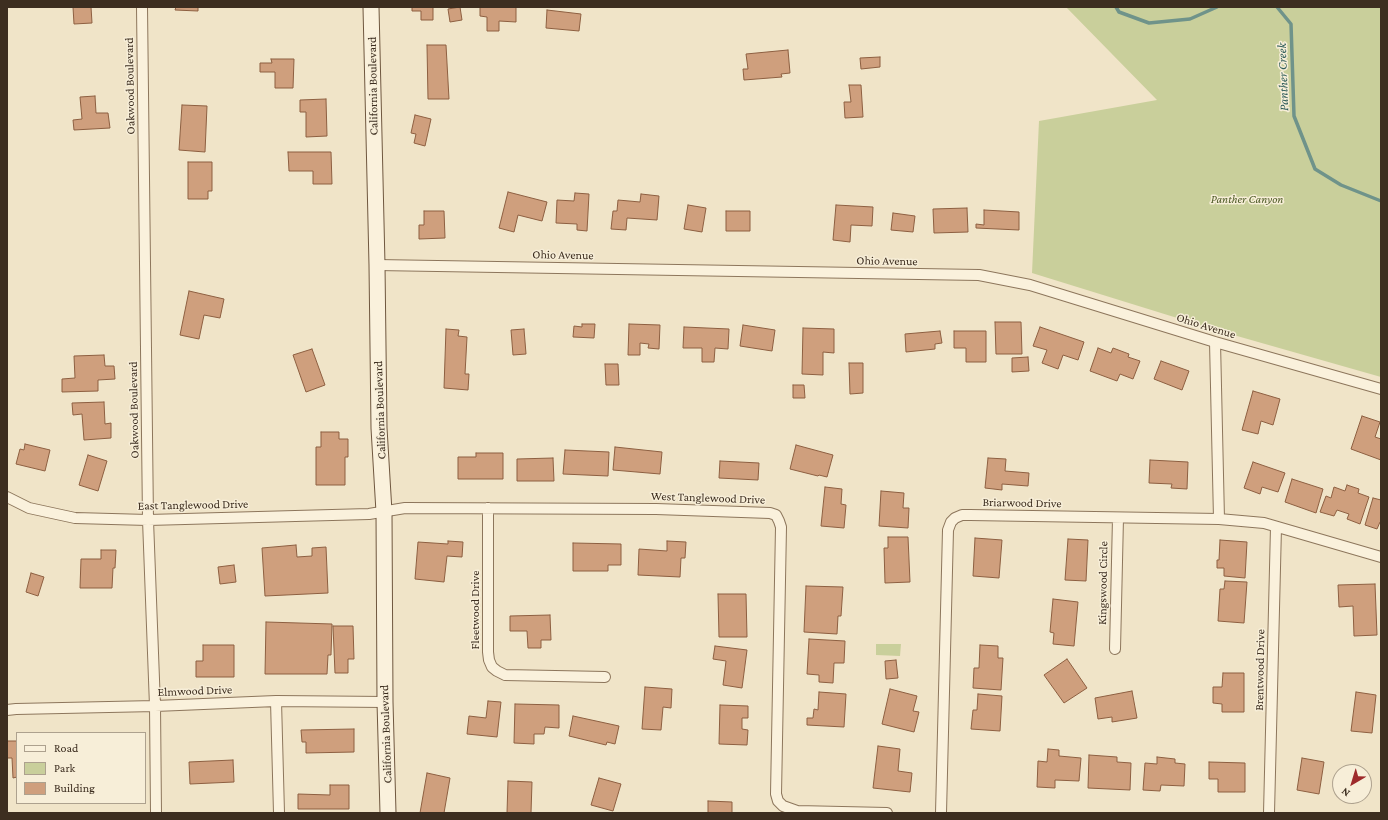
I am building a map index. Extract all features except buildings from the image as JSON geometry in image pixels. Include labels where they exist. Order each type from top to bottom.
[{"type":"street","name":"Oakwood Boulevard","points":[[142,7],[148,520],[155,706],[156,813]]},
{"type":"street","name":"California Boulevard","points":[[371,7],[379,428],[384,512],[385,702],[388,813]]},
{"type":"street","name":"Ohio Avenue","points":[[377,265],[979,275],[1030,285],[1216,342],[1381,389]]},
{"type":"street","points":[[1216,342],[1219,519]]},
{"type":"street","name":"East Tanglewood Drive","points":[[7,497],[30,508],[75,518],[148,520],[369,514],[384,512]]},
{"type":"street","name":"West Tanglewood Drive","points":[[384,512],[405,508],[656,509],[770,513],[776,516],[780,521],[781,528],[776,794],[778,801],[783,806],[797,811],[886,813]]},
{"type":"street","name":"Fleetwood Drive","points":[[488,508],[488,652],[489,660],[492,666],[497,672],[505,675],[604,677]]},
{"type":"street","name":"Briarwood Drive","points":[[941,813],[948,530],[951,522],[955,518],[962,515],[970,515],[1219,519],[1264,523],[1381,557]]},
{"type":"street","name":"Kingswood Circle","points":[[1115,649],[1118,518]]},
{"type":"street","name":"Brentwood Drive","points":[[1269,813],[1276,527]]},
{"type":"street","points":[[276,701],[279,813]]},
{"type":"street","name":"Elmwood Drive","points":[[7,710],[276,701],[385,702]]},
{"type":"green space","name":"Panther Canyon","points":[[1066,7],[1381,7],[1381,377],[1216,330],[1032,273],[1039,121],[1157,100]]},
{"type":"green space","points":[[876,644],[901,644],[900,656],[876,655]]},
{"type":"waterway","name":"Panther Creek","points":[[1116,7],[1119,12],[1149,23],[1190,19],[1217,7]]},
{"type":"waterway","name":"Panther Creek","points":[[1277,7],[1291,24],[1294,116],[1315,169],[1341,185],[1381,201]]}]
